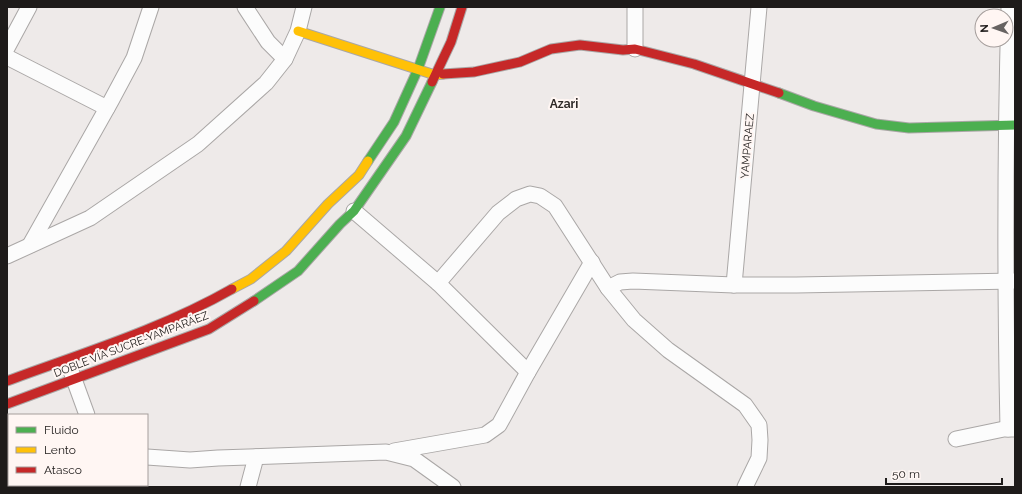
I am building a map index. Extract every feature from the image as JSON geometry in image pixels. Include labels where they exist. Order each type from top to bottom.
[{"type":"main road","name":"DOBLE VÍA SUCRE-YAMPARÁEZ","points":[[7,381],[130,336],[206,304],[251,279],[286,251],[328,204],[359,175],[394,122],[418,69],[440,7]]},
{"type":"main road","name":"DOBLE VÍA SUCRE-YAMPARÁEZ","points":[[7,404],[209,329],[256,300],[298,271],[340,224],[354,211],[406,136],[451,42],[462,7]]},
{"type":"main road","points":[[298,31],[435,75],[474,72],[520,62],[550,49],[580,45],[623,50],[635,49],[694,64],[753,83],[814,106],[876,124],[909,128],[1010,126]]},
{"type":"street","points":[[7,48],[29,7]]},
{"type":"street","points":[[30,246],[134,58],[150,7]]},
{"type":"street","points":[[245,7],[268,42],[285,59]]},
{"type":"street","points":[[7,256],[90,218],[198,144],[266,83],[285,59],[298,31],[304,7]]},
{"type":"street","points":[[635,7],[635,49]]},
{"type":"street","name":"YAMPARAEZ","points":[[734,285],[759,7]]},
{"type":"street","points":[[956,439],[1011,429],[1008,7]]},
{"type":"street","points":[[7,56],[107,108]]},
{"type":"street","points":[[438,283],[498,213],[516,199],[530,194],[540,196],[555,206],[608,288],[634,320],[668,350],[745,405],[759,425],[760,440],[759,458],[748,486]]},
{"type":"street","points":[[354,211],[438,283],[528,372]]},
{"type":"street","points":[[148,457],[190,460],[386,452],[485,434],[499,425],[592,262]]},
{"type":"street","points":[[608,288],[620,282],[633,280],[734,285],[1010,281]]},
{"type":"street","points":[[66,359],[88,414]]},
{"type":"street","points":[[386,452],[414,459],[453,487]]},
{"type":"street","points":[[248,487],[256,457]]},
{"type":"traffic: fast","points":[[368,161],[394,122],[418,69],[440,7]]},
{"type":"traffic: fast","points":[[254,301],[298,271],[340,224],[354,211],[406,136],[432,82]]},
{"type":"traffic: fast","points":[[779,93],[814,106],[876,124],[909,128],[1015,125]]},
{"type":"traffic: slow","points":[[298,31],[435,75],[443,74]]},
{"type":"traffic: slow","points":[[232,289],[251,279],[286,251],[328,204],[359,175],[368,161]]},
{"type":"traffic: jam","points":[[432,82],[451,42],[462,7]]},
{"type":"traffic: jam","points":[[443,74],[474,72],[520,62],[551,49],[580,45],[623,50],[635,49],[694,64],[779,93]]},
{"type":"traffic: jam","points":[[7,381],[122,340],[178,316],[232,289]]},
{"type":"traffic: jam","points":[[7,404],[209,329],[254,301]]},
{"type":"district","name":"Azari","points":[[564,104]]}]
